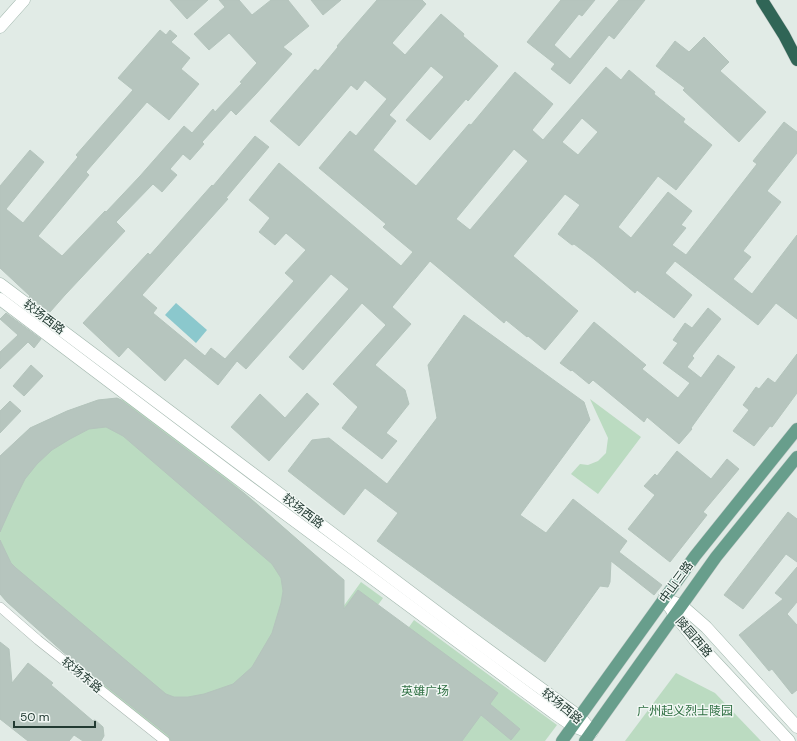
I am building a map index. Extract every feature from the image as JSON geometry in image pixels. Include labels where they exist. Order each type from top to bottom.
[{"type":"highway","points":[[763,0],[781,27],[797,56]]},
{"type":"highway","points":[[763,0],[797,60]]},
{"type":"main road","name":"中山三路","points":[[562,741],[664,598],[797,429]]},
{"type":"main road","name":"中山三路","points":[[588,737],[716,557],[797,457]]},
{"type":"street","points":[[0,27],[24,0]]},
{"type":"street","name":"较场西路","points":[[0,284],[465,633],[576,721],[588,737]]},
{"type":"street","name":"较场西路","points":[[0,299],[251,488],[576,721]]},
{"type":"street","name":"陵园西路","points":[[664,598],[678,611],[706,627],[797,727]]},
{"type":"street","name":"较场东路","points":[[0,607],[38,640],[165,741]]},
{"type":"street","name":"陵园西路","points":[[678,611],[695,640],[789,741]]},
{"type":"green space","points":[[117,398],[133,403],[189,446],[261,507],[344,581],[307,637],[231,741],[170,741],[120,700],[7,602],[0,594],[0,457],[30,428],[67,411],[98,400]]},
{"type":"green space","points":[[590,399],[641,437],[598,494],[571,474],[580,464],[588,465],[598,461],[606,453],[608,438]]},
{"type":"green space","name":"英雄广场","points":[[361,582],[383,598],[351,642],[382,665],[414,620],[557,725],[545,741],[246,741]]},
{"type":"green space","name":"广州起义烈士陵园","points":[[676,673],[715,693],[761,741],[625,741]]},
{"type":"water","points":[[176,303],[207,330],[196,343],[165,315]]},
{"type":"building","points":[[170,0],[208,0],[187,19]]},
{"type":"building","points":[[219,0],[239,0],[252,15],[271,0],[288,0],[309,26],[283,47],[292,54],[236,115],[231,110],[202,142],[204,144],[190,160],[183,154],[170,169],[177,175],[162,192],[153,184],[116,222],[125,231],[50,312],[29,297],[30,296],[0,268],[0,186],[30,150],[44,162],[6,209],[23,223],[78,157],[76,155],[133,90],[118,78],[160,30],[166,35],[170,30],[177,36],[171,42],[190,58],[181,69],[199,84],[169,120],[147,102],[86,172],[89,175],[38,236],[62,256],[140,176],[184,126],[192,133],[213,109],[215,112],[242,83],[240,82],[257,63],[229,33],[209,50],[194,34],[225,7]]},
{"type":"building","points":[[311,0],[341,0],[323,15]]},
{"type":"building","points":[[377,0],[422,0],[426,4],[392,43],[405,55],[441,14],[464,34],[463,36],[498,66],[468,101],[466,99],[430,140],[406,120],[444,77],[431,66],[389,115],[396,121],[373,150],[416,186],[469,124],[471,125],[515,72],[553,104],[532,130],[543,140],[606,67],[621,80],[629,70],[655,92],[654,94],[685,119],[683,122],[712,145],[676,190],[658,176],[618,227],[631,238],[668,192],[692,211],[681,225],[686,228],[672,245],[686,255],[757,164],[753,161],[784,122],[797,132],[797,153],[767,191],[781,202],[743,251],[751,257],[733,279],[752,294],[797,235],[797,319],[776,303],[758,325],[675,261],[665,273],[692,295],[674,318],[637,290],[635,293],[594,259],[558,234],[580,205],[565,194],[513,256],[578,311],[545,350],[506,320],[504,323],[430,261],[392,307],[411,324],[375,365],[405,390],[409,404],[386,433],[397,441],[382,459],[342,428],[358,407],[333,384],[386,325],[362,303],[303,370],[289,357],[349,289],[331,274],[246,369],[237,361],[218,385],[185,358],[165,381],[128,347],[119,357],[83,323],[148,253],[150,255],[212,185],[213,186],[255,136],[269,147],[226,198],[228,199],[142,295],[157,308],[153,313],[205,356],[211,348],[225,359],[294,281],[285,273],[306,250],[286,233],[275,245],[259,232],[270,218],[249,200],[279,163],[401,266],[413,252],[383,227],[386,224],[319,168],[350,131],[356,136],[387,99],[365,80],[357,90],[351,85],[299,146],[270,121],[315,69],[318,71],[338,47],[337,46]],"holes":[[[582,118],[598,132],[578,155],[562,142]],[[514,149],[528,161],[470,230],[456,219]]]},
{"type":"building","points":[[561,0],[595,0],[582,16],[579,14],[554,45],[570,59],[619,0],[645,0],[614,39],[609,35],[570,84],[551,69],[555,64],[527,42]]},
{"type":"building","points":[[704,37],[729,62],[720,71],[766,112],[739,142],[683,90],[685,88],[656,66],[675,41],[689,52]]},
{"type":"building","points":[[708,308],[721,319],[692,356],[694,358],[687,367],[701,378],[718,355],[735,367],[691,428],[692,429],[679,444],[647,417],[644,422],[593,380],[589,384],[572,370],[571,371],[560,363],[594,322],[646,365],[642,369],[678,398],[690,383],[663,363],[678,343],[673,340],[685,323],[692,328]]},
{"type":"building","points":[[6,313],[41,339],[34,348],[28,342],[0,369],[0,352],[18,335],[0,319]]},
{"type":"building","points":[[464,315],[584,402],[590,420],[520,515],[546,533],[573,499],[627,541],[619,552],[662,585],[654,595],[611,561],[610,582],[608,587],[600,586],[545,662],[377,541],[398,513],[365,488],[344,515],[288,471],[312,440],[329,438],[387,484],[437,418],[428,365]]},
{"type":"building","points":[[797,354],[797,393],[772,427],[770,426],[754,446],[733,431],[749,410],[743,405],[756,387],[759,389],[768,378],[775,383]]},
{"type":"building","points":[[31,365],[43,376],[24,396],[13,386]]},
{"type":"building","points":[[307,393],[319,404],[269,461],[231,427],[260,394],[285,418]]},
{"type":"building","points":[[117,398],[245,494],[344,580],[344,609],[358,590],[498,693],[490,704],[520,729],[511,740],[481,715],[462,741],[171,741],[169,736],[63,652],[0,594],[0,540],[11,563],[16,568],[166,694],[174,697],[188,697],[204,694],[233,684],[252,667],[272,633],[281,603],[283,591],[281,578],[272,564],[123,436],[106,427],[89,429],[70,439],[52,450],[37,464],[25,479],[0,532],[0,456],[30,428],[67,411],[98,400]]},
{"type":"building","points":[[10,401],[21,411],[0,433],[0,411]]},
{"type":"building","points":[[677,451],[711,479],[727,459],[739,469],[703,512],[707,515],[670,562],[628,529],[655,495],[644,486],[655,474],[657,476]]},
{"type":"building","points":[[788,512],[797,519],[797,562],[786,554],[743,609],[724,595]]},
{"type":"building","points":[[797,567],[797,602],[787,614],[797,625],[797,690],[792,694],[772,669],[769,671],[739,635],[783,599],[775,593]]},
{"type":"building","points":[[0,642],[9,649],[12,683],[28,663],[53,683],[51,685],[93,721],[95,720],[103,727],[104,736],[101,741],[83,741],[74,735],[69,741],[28,741],[0,719]]}]
